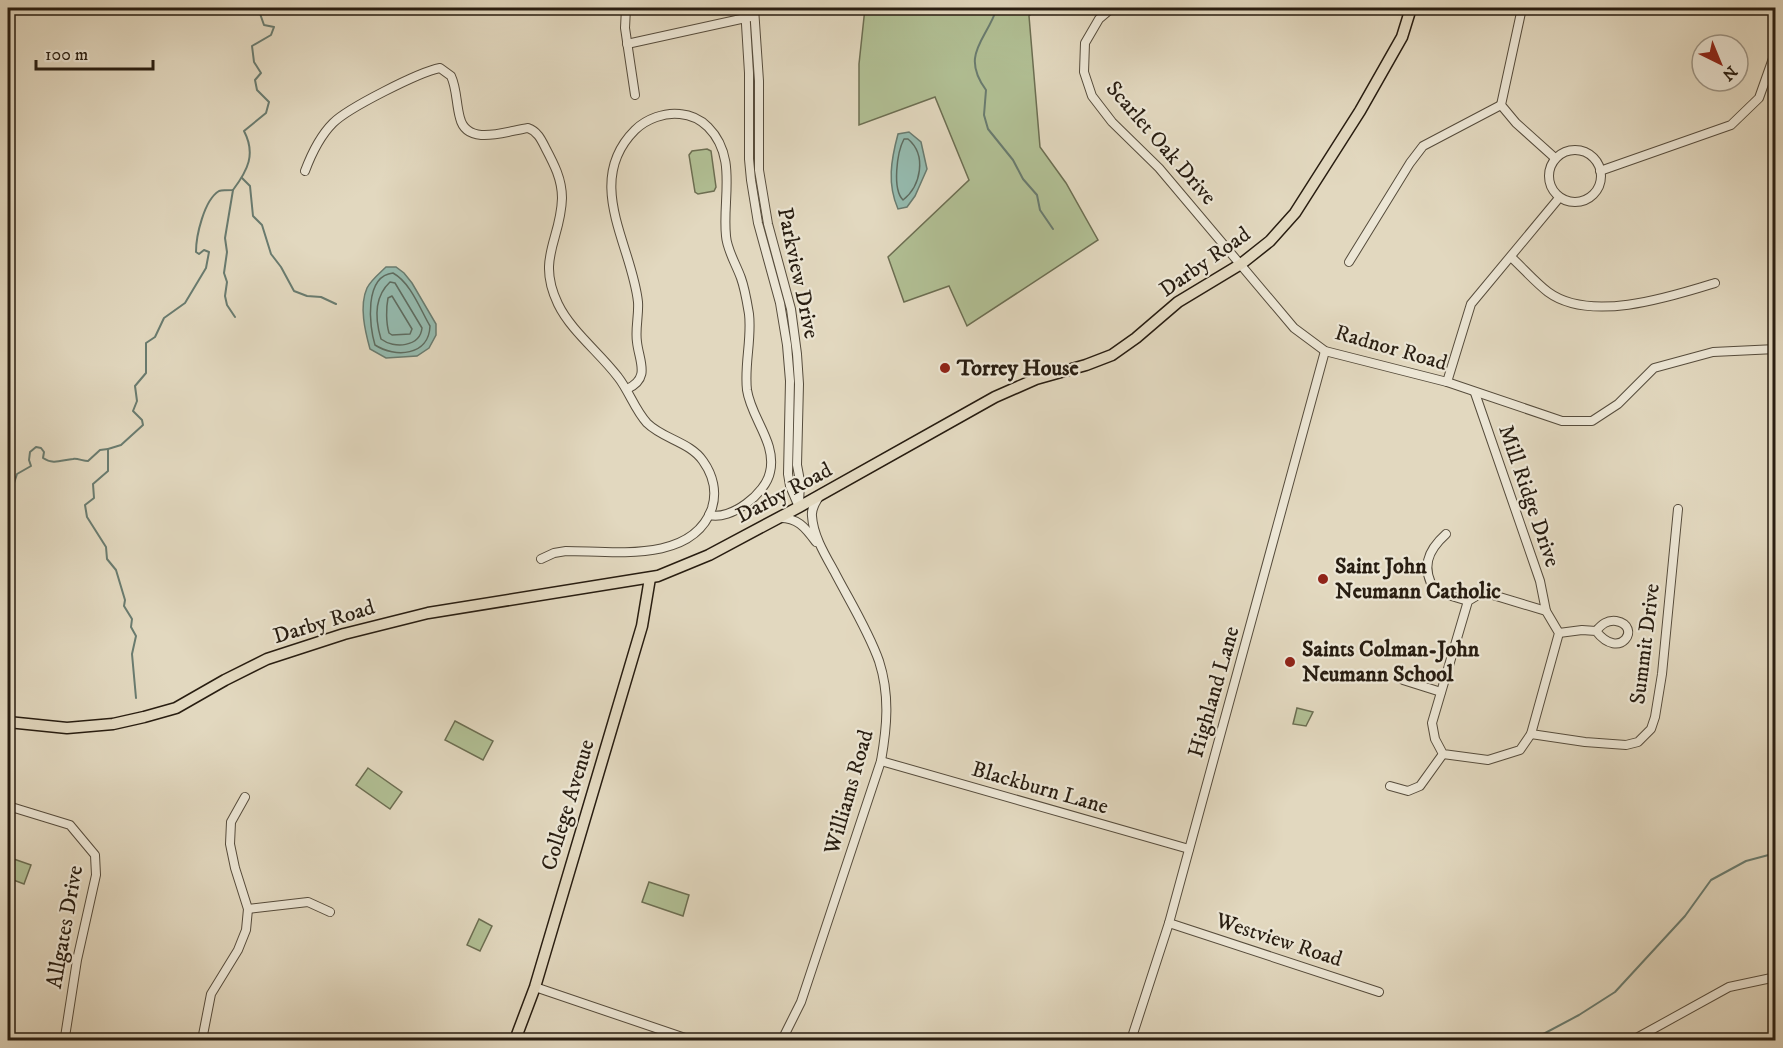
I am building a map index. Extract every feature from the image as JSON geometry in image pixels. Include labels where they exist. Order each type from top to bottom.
[{"type":"main road","name":"Darby Road","points":[[8,722],[67,728],[112,724],[144,717],[176,708],[267,659],[344,634],[428,613],[650,578],[677,570],[777,519],[995,397],[1036,379],[1112,355],[1178,302],[1241,264],[1270,241],[1316,182],[1360,111],[1402,37],[1412,8]]},
{"type":"main road","name":"College Avenue","points":[[515,1041],[535,987],[640,630],[650,578]]},
{"type":"street","points":[[626,8],[625,28],[635,94]]},
{"type":"street","name":"Parkview Drive","points":[[745,8],[749,88],[749,159],[752,190],[758,223],[782,314],[794,398]]},
{"type":"street","name":"Scarlet Oak Drive","points":[[1112,8],[1099,19],[1086,42],[1084,72],[1092,96],[1112,122],[1159,168],[1241,264]]},
{"type":"street","points":[[1501,105],[1522,8]]},
{"type":"street","points":[[627,44],[746,18],[754,12]]},
{"type":"street","name":"Parkview Drive","points":[[754,12],[759,87],[759,170],[770,233],[792,312],[797,354],[788,474],[790,486],[799,507]]},
{"type":"street","points":[[1600,171],[1731,125],[1759,98],[1776,50]]},
{"type":"street","points":[[304,171],[327,129],[342,115],[423,73],[440,68],[447,71],[454,82],[460,121],[469,132],[480,136],[528,128],[540,138],[557,170],[561,189],[561,210],[548,264],[552,288],[559,306],[627,389],[641,416],[650,425],[695,452],[705,463],[713,480],[714,489],[714,501],[703,525],[692,534],[661,549],[641,553],[566,551],[541,559]]},
{"type":"street","points":[[749,88],[759,87]]},
{"type":"street","points":[[1501,105],[1516,123],[1555,158]]},
{"type":"street","points":[[1349,262],[1410,163],[1423,146],[1501,105]]},
{"type":"street","points":[[627,389],[633,386],[639,378],[642,362],[637,342],[638,302],[613,213],[612,194],[615,166],[628,138],[645,122],[672,114],[687,115],[699,120],[714,134],[722,148],[728,185],[726,240],[742,281],[749,316],[746,364],[748,395],[766,440],[771,460],[771,470],[766,483],[756,496],[723,516],[709,515]]},
{"type":"street","points":[[1569,150],[1583,151],[1593,157],[1600,171],[1598,187],[1589,198],[1575,202],[1559,198],[1554,193],[1548,179],[1555,158],[1569,150]]},
{"type":"street","points":[[1447,382],[1471,304],[1559,198]]},
{"type":"street","points":[[1511,257],[1549,292],[1567,301],[1588,305],[1617,305],[1666,298],[1715,283]]},
{"type":"street","name":"Radnor Road","points":[[1241,264],[1294,328],[1325,351],[1447,382],[1562,421],[1592,421],[1618,404],[1654,368],[1713,352],[1776,349]]},
{"type":"street","points":[[782,314],[792,312]]},
{"type":"street","name":"Highland Lane","points":[[1131,1041],[1169,923],[1325,351]]},
{"type":"street","name":"Mill Ridge Drive","points":[[1475,393],[1540,581],[1546,611],[1559,633]]},
{"type":"street","name":"Williams Road","points":[[782,1041],[801,1002],[881,761],[886,729],[886,699],[878,661],[814,528],[811,514],[814,503],[821,495]]},
{"type":"street","name":"Summit Drive","points":[[1531,734],[1626,745],[1638,742],[1651,729],[1662,674],[1678,509]]},
{"type":"street","name":"Williams Road","points":[[777,519],[799,522],[825,554]]},
{"type":"street","points":[[1446,534],[1436,543],[1426,564],[1428,580],[1435,591],[1468,602]]},
{"type":"street","points":[[1443,754],[1435,739],[1432,723],[1468,602],[1483,592],[1546,611]]},
{"type":"street","points":[[1443,754],[1488,760],[1520,750],[1531,734],[1559,633],[1596,631]]},
{"type":"street","points":[[1403,680],[1441,692]]},
{"type":"street","points":[[1390,786],[1408,791],[1420,786],[1443,754]]},
{"type":"street","name":"Blackburn Lane","points":[[881,761],[1189,849]]},
{"type":"street","points":[[202,1041],[211,994],[238,950],[246,930],[248,909],[230,844],[231,822],[245,797]]},
{"type":"street","name":"Allgates Drive","points":[[8,806],[70,825],[95,855],[96,875],[77,960],[64,1040]]},
{"type":"street","points":[[248,909],[308,902],[330,912]]},
{"type":"street","name":"Westview Road","points":[[1169,923],[1379,992]]},
{"type":"street","points":[[1633,1041],[1729,987],[1776,977]]},
{"type":"street","points":[[535,987],[691,1041]]},
{"type":"green space","points":[[865,8],[1036,8],[1029,16],[1040,147],[1066,183],[1098,240],[967,326],[949,286],[904,302],[888,257],[969,180],[935,97],[859,125],[859,64]]},
{"type":"green space","points":[[707,149],[711,151],[716,187],[714,191],[698,194],[695,192],[689,155],[692,151]]},
{"type":"green space","points":[[1297,708],[1313,712],[1306,726],[1293,724]]},
{"type":"green space","points":[[455,721],[493,741],[483,760],[445,740]]},
{"type":"green space","points":[[368,768],[402,792],[390,809],[356,785]]},
{"type":"green space","points":[[8,857],[31,865],[24,884],[8,878]]},
{"type":"green space","points":[[649,882],[689,895],[683,916],[642,902]]},
{"type":"green space","points":[[479,919],[492,926],[480,951],[467,945]]},
{"type":"water","points":[[909,132],[921,142],[927,169],[915,196],[907,207],[898,209],[892,190],[892,163],[898,134]]},
{"type":"water","points":[[386,267],[396,267],[404,273],[436,324],[436,335],[429,348],[417,356],[386,358],[370,349],[363,303],[367,288]]},
{"type":"waterway","points":[[136,698],[132,654],[136,636],[131,627],[132,619],[124,606],[125,600],[116,570],[107,559],[106,547],[87,517],[85,505],[94,498],[93,484],[108,471],[108,449],[121,445],[143,425],[142,420],[133,411],[137,401],[135,386],[146,373],[146,343],[155,337],[164,318],[185,303],[206,268],[209,252],[204,250],[199,254],[196,252],[197,237],[205,210],[219,191],[233,190],[249,162],[248,139],[244,131],[266,113],[269,102],[257,90],[255,80],[261,73],[254,62],[252,46],[271,35],[274,27],[264,25],[258,8]]},
{"type":"waterway","points":[[997,8],[975,57],[975,67],[986,90],[984,115],[988,129],[1037,195],[1040,210],[1053,229]]},
{"type":"waterway","points":[[242,178],[250,186],[253,216],[262,225],[271,254],[294,291],[307,296],[321,297],[336,304]]},
{"type":"waterway","points":[[233,190],[225,238],[227,252],[224,273],[227,282],[225,296],[227,305],[235,317]]},
{"type":"waterway","points":[[8,485],[14,483],[17,474],[31,466],[30,452],[36,447],[41,448],[44,452],[43,458],[54,462],[75,459],[88,461],[100,450],[108,449]]},
{"type":"waterway","points":[[1532,1040],[1579,1015],[1615,992],[1685,916],[1711,880],[1746,861],[1776,853]]},
{"type":"place","name":"Torrey House","points":[[945,368]]},
{"type":"place","name":"Saint John Neumann Catholic","points":[[1323,579]]},
{"type":"place","name":"Saints Colman-John Neumann School","points":[[1290,662]]}]
